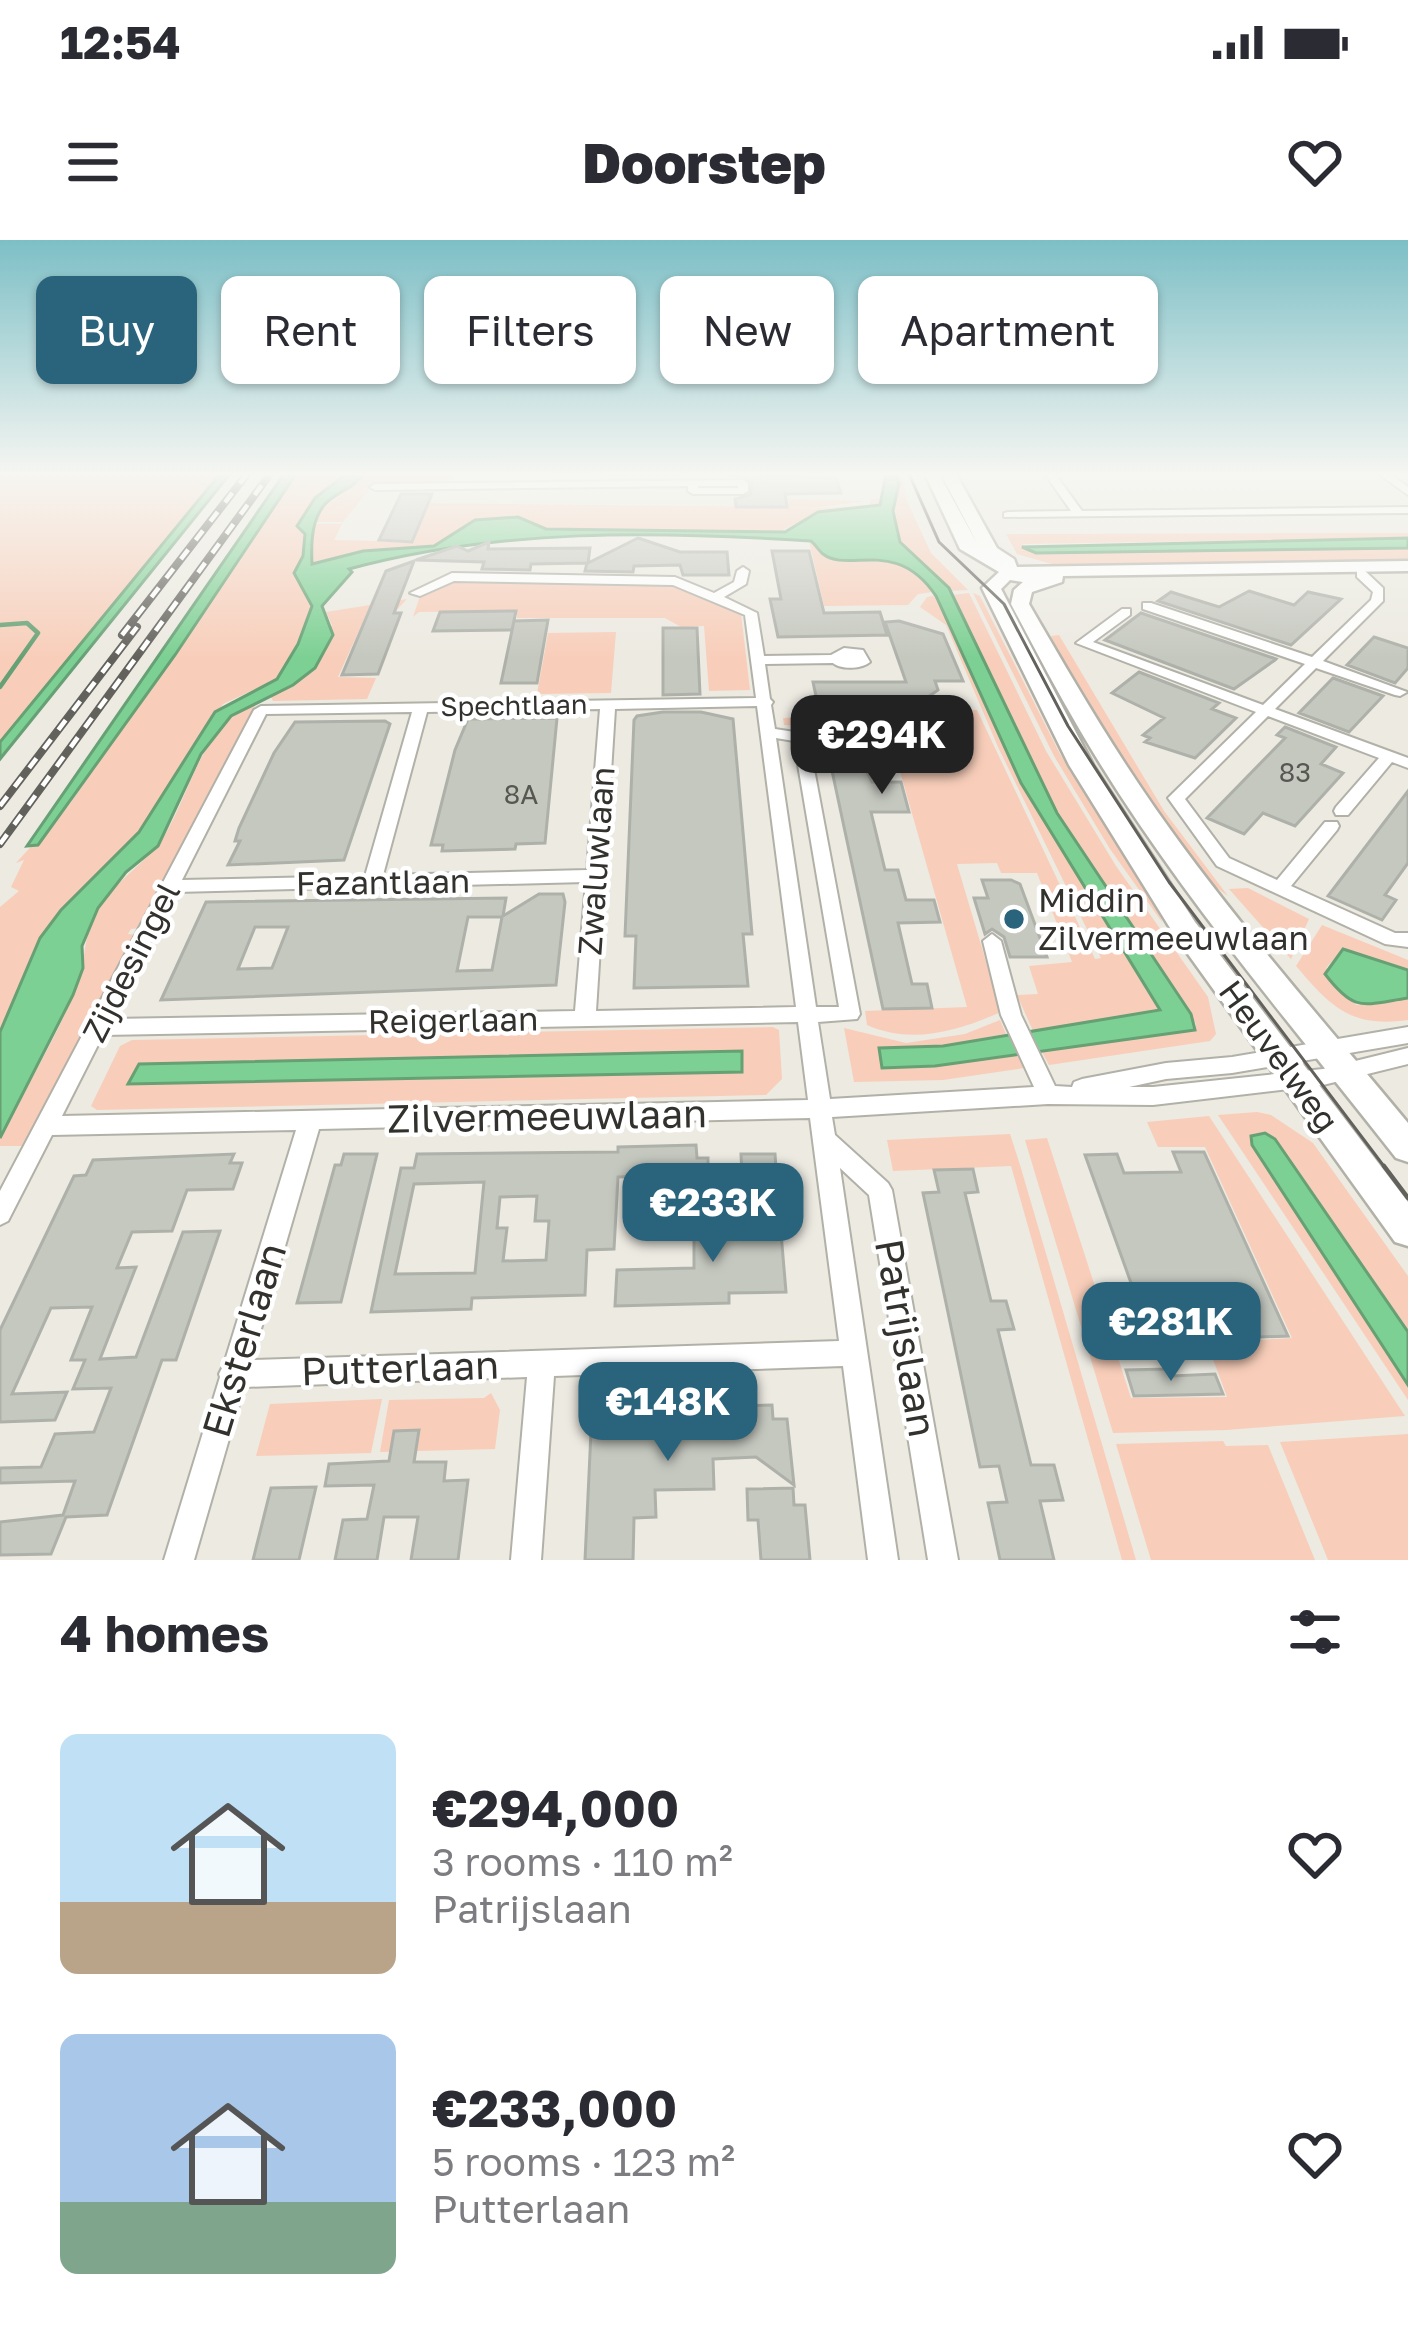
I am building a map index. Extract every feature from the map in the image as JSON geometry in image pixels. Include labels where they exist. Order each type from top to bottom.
[{"type":"main road","points":[[962,536],[966,544],[1024,575],[1361,574],[1408,569]]},
{"type":"main road","points":[[982,536],[990,551],[1024,575],[1408,569]]},
{"type":"main road","name":"Heuvelweg","points":[[1408,1148],[1205,895],[1093,734],[1020,604],[1024,575],[992,585],[992,597],[1081,765],[1185,929],[1408,1230]]},
{"type":"street","points":[[569,582],[573,560]]},
{"type":"street","points":[[532,578],[538,561]]},
{"type":"street","points":[[674,564],[675,581]]},
{"type":"street","points":[[638,581],[639,565]]},
{"type":"street","points":[[416,593],[452,578],[532,578],[675,581],[715,597],[740,584],[742,571]]},
{"type":"street","points":[[1361,574],[1378,591],[1377,601],[1175,798],[1223,862],[1392,939],[1408,940]]},
{"type":"street","name":"Patrijslaan","points":[[715,597],[751,613],[760,660],[884,1560]]},
{"type":"street","points":[[1147,606],[1400,692]]},
{"type":"street","points":[[1126,612],[1083,643],[1408,763]]},
{"type":"street","points":[[760,660],[836,659]]},
{"type":"street","name":"Spechtlaan","points":[[262,710],[766,702]]},
{"type":"street","name":"Zwaluwlaan","points":[[585,1018],[608,704]]},
{"type":"street","points":[[372,882],[422,707]]},
{"type":"street","name":"Zijdesingel","points":[[0,1214],[262,710]]},
{"type":"street","points":[[771,733],[801,737],[850,1014],[809,1014]]},
{"type":"street","points":[[1280,888],[1389,756]]},
{"type":"street","name":"Fazantlaan","points":[[171,886],[595,876]]},
{"type":"street","points":[[992,941],[1014,1021],[1048,1095]]},
{"type":"street","name":"Reigerlaan","points":[[98,1027],[809,1014]]},
{"type":"street","points":[[1335,1060],[1408,1035]]},
{"type":"street","points":[[1335,1060],[1408,1056]]},
{"type":"street","name":"Zilvermeeuwlaan","points":[[46,1126],[821,1110],[1048,1095],[1335,1060]]},
{"type":"street","name":"Zilvermeeuwlaan","points":[[1048,1095],[1153,1096],[1335,1060]]},
{"type":"street","name":"Eksterlaan","points":[[178,1560],[310,1121]]},
{"type":"street","name":"Patrijslaan","points":[[825,1140],[880,1190],[943,1560]]},
{"type":"street","name":"Putterlaan","points":[[232,1374],[855,1353]]},
{"type":"street","points":[[526,1560],[542,1364]]},
{"type":"shaded area","points":[[0,536],[174,536],[0,749]]},
{"type":"shaded area","points":[[169,536],[180,536],[0,759],[0,742]]},
{"type":"shaded area","points":[[241,536],[255,536],[38,845],[27,846]]},
{"type":"shaded area","points":[[254,536],[307,536],[301,571],[312,606],[298,644],[277,679],[223,704],[139,832],[61,910],[40,938],[0,1031],[0,907],[19,891],[11,887],[24,860],[16,863],[69,805]]},
{"type":"shaded area","points":[[305,536],[313,536],[312,564],[363,551],[434,546],[450,536],[602,536],[463,546],[349,569],[352,572],[322,606],[333,635],[315,668],[293,685],[231,716],[201,754],[158,846],[126,872],[98,908],[82,946],[83,968],[73,995],[0,1138],[0,1032],[40,938],[61,910],[139,832],[215,712],[277,679],[298,644],[312,606],[294,573],[303,556]]},
{"type":"shaded area","points":[[313,536],[414,542],[416,536],[450,536],[434,546],[320,566],[310,561]]},
{"type":"shaded area","points":[[707,536],[899,536],[949,588],[1057,813],[1191,1014],[1195,1030],[935,1066],[882,1068],[879,1048],[943,1046],[1160,1010],[1021,783],[936,596],[905,567],[834,559],[811,541]]},
{"type":"shaded area","points":[[897,536],[923,536],[931,553],[968,590],[950,591]]},
{"type":"shaded area","points":[[1007,536],[1408,536],[1022,544],[1036,553],[1408,548],[1408,561],[1055,565],[1017,554]]},
{"type":"shaded area","points":[[1408,538],[1408,548],[1036,553],[1022,547]]},
{"type":"shaded area","points":[[809,541],[817,543],[827,557],[899,565],[933,592],[918,594],[908,605],[824,606]]},
{"type":"shaded area","points":[[458,580],[672,584],[741,613],[750,690],[709,691],[704,626],[681,627],[665,618],[517,618],[517,611],[419,612],[413,617],[421,593]]},
{"type":"shaded area","points":[[969,593],[1046,751],[1116,866],[1208,997],[1216,1034],[1210,1041],[1049,1065],[1040,1048],[1194,1030],[1196,1024],[1057,813],[952,595]]},
{"type":"shaded area","points":[[973,593],[980,596],[1060,754],[1156,905],[1162,922],[1110,849],[1054,756]]},
{"type":"shaded area","points":[[936,595],[1021,783],[1161,1010],[1033,1031],[1017,995],[1038,994],[1029,966],[1072,962],[1037,873],[1001,873],[997,863],[957,864],[1001,1012],[968,1025],[918,1035],[867,1025],[865,1011],[967,1007],[888,729],[824,730],[822,726],[784,725],[783,718],[934,711],[961,724],[965,723],[960,710],[977,710],[1095,959],[1101,958],[998,747],[946,625],[920,607],[927,597]]},
{"type":"shaded area","points":[[407,599],[395,612],[367,613],[338,677],[376,678],[367,699],[273,701],[270,695],[294,685],[332,625],[326,612]]},
{"type":"shaded area","points":[[616,632],[611,693],[537,694],[548,633]]},
{"type":"shaded area","points":[[1059,635],[1164,811],[1228,896],[1182,850],[1134,782],[1056,650],[1051,636]]},
{"type":"shaded area","points":[[258,700],[141,928],[128,934],[138,935],[26,1146],[0,1146],[76,989],[98,909],[166,833],[202,757],[224,724]]},
{"type":"shaded area","points":[[1248,888],[1309,919],[1291,959],[1229,889]]},
{"type":"shaded area","points":[[1322,925],[1408,960],[1408,970],[1343,949],[1326,968],[1356,1005],[1408,998],[1408,1020],[1371,1021],[1344,1011],[1296,966]]},
{"type":"shaded area","points":[[1343,949],[1408,970],[1408,998],[1369,1004],[1344,995],[1325,974]]},
{"type":"shaded area","points":[[1000,1020],[1006,1034],[943,1046],[880,1048],[883,1068],[935,1066],[1017,1052],[1024,1068],[943,1080],[854,1082],[844,1028],[906,1043],[965,1034]]},
{"type":"shaded area","points":[[773,1027],[779,1030],[782,1079],[766,1095],[97,1110],[91,1106],[120,1046],[132,1040]],"holes":[[[741,1051],[741,1072],[300,1079],[139,1064]]]},
{"type":"shaded area","points":[[742,1051],[742,1072],[128,1084],[139,1064]]},
{"type":"shaded area","points":[[1218,1115],[1271,1115],[1313,1143],[1408,1276],[1408,1332],[1275,1139],[1252,1145],[1408,1385],[1408,1400]]},
{"type":"shaded area","points":[[1209,1116],[1405,1416],[1113,1433],[1025,1140],[1047,1138],[1131,1398],[1227,1397],[1207,1343],[1292,1338],[1205,1147],[1158,1147],[1147,1122]]},
{"type":"shaded area","points":[[1265,1133],[1275,1139],[1408,1332],[1408,1385],[1252,1145],[1251,1136]]},
{"type":"shaded area","points":[[1010,1134],[1136,1560],[1122,1560],[1011,1166],[893,1171],[887,1140]]},
{"type":"shaded area","points":[[491,1393],[500,1410],[495,1449],[380,1452],[389,1400],[484,1398]]},
{"type":"shaded area","points":[[382,1399],[371,1453],[256,1456],[270,1404]]},
{"type":"shaded area","points":[[1408,1434],[1408,1560],[1328,1560],[1280,1442]]},
{"type":"shaded area","points":[[1223,1441],[1226,1446],[1268,1445],[1315,1560],[1151,1560],[1116,1444]]},
{"type":"building","points":[[381,536],[415,536],[412,542],[379,540]]},
{"type":"building","points":[[638,538],[680,552],[727,552],[729,575],[683,575],[680,565],[634,566],[633,572],[585,571],[587,563],[531,564],[530,570],[482,569],[484,562],[416,560],[457,546],[468,551],[489,542],[488,549],[590,548],[588,563]]},
{"type":"building","points":[[772,551],[809,551],[824,613],[880,612],[887,635],[778,637],[770,599],[781,599]]},
{"type":"building","points":[[414,561],[378,674],[342,675],[386,571]]},
{"type":"building","points":[[1249,591],[1294,605],[1308,592],[1341,599],[1291,645],[1158,601],[1171,592],[1219,607]]},
{"type":"building","points":[[516,611],[512,630],[433,631],[440,612]]},
{"type":"building","points":[[1141,613],[1276,659],[1234,689],[1105,640]]},
{"type":"building","points":[[548,620],[537,683],[501,683],[514,621]]},
{"type":"building","points":[[899,621],[943,634],[963,681],[935,681],[938,690],[928,697],[910,698],[915,711],[881,712],[892,750],[856,751],[872,782],[901,782],[909,812],[871,812],[885,870],[898,870],[906,900],[934,900],[940,922],[898,923],[912,984],[927,984],[932,1008],[883,1009],[813,682],[906,682],[885,622]]},
{"type":"building","points":[[663,628],[697,628],[700,694],[663,695]]},
{"type":"building","points":[[1374,637],[1408,648],[1408,668],[1395,683],[1347,665]]},
{"type":"building","points":[[1139,672],[1219,703],[1212,709],[1236,718],[1195,758],[1145,742],[1150,738],[1143,735],[1164,718],[1112,693]]},
{"type":"building","points":[[1333,678],[1383,696],[1349,732],[1299,713]]},
{"type":"building","points":[[663,712],[701,712],[733,719],[752,934],[743,934],[748,986],[634,988],[636,936],[625,936],[634,720]]},
{"type":"building","points":[[557,718],[545,843],[516,844],[515,849],[442,851],[443,845],[431,845],[455,750],[468,719]]},
{"type":"building","points":[[295,722],[390,724],[344,860],[228,865],[240,841],[235,841],[239,828],[274,753]]},
{"type":"building","points":[[1285,727],[1336,747],[1321,764],[1343,773],[1295,826],[1263,813],[1244,834],[1207,818],[1285,738],[1277,735]]},
{"type":"building","points":[[1408,791],[1408,863],[1385,895],[1396,900],[1382,920],[1328,896]]},
{"type":"building","name":"Middin Zilvermeeuwlaan","points":[[982,880],[1020,884],[1047,957],[1010,957],[1004,937],[992,929],[985,934],[974,898],[988,898]]},
{"type":"building","points":[[539,894],[563,894],[556,985],[161,1000],[206,902],[506,898],[503,916]],"holes":[[[468,917],[502,917],[492,970],[457,971]],[[255,927],[288,927],[272,968],[238,969]]]},
{"type":"building","points":[[696,1145],[697,1158],[708,1158],[708,1174],[618,1177],[614,1249],[587,1250],[585,1295],[472,1298],[471,1309],[371,1312],[401,1168],[414,1168],[417,1154],[618,1152],[618,1147]],"holes":[[[484,1182],[475,1273],[395,1274],[414,1184]],[[537,1196],[535,1221],[549,1221],[546,1260],[503,1261],[507,1228],[497,1228],[500,1197]]]},
{"type":"building","points":[[1173,1152],[1204,1152],[1288,1336],[1183,1340],[1171,1311],[1152,1302],[1149,1294],[1135,1294],[1085,1155],[1117,1154],[1124,1173],[1181,1172]]},
{"type":"building","points":[[234,1154],[230,1163],[242,1163],[233,1189],[187,1190],[172,1231],[132,1232],[117,1268],[136,1267],[100,1359],[136,1357],[183,1232],[220,1231],[176,1360],[162,1360],[107,1515],[66,1517],[51,1554],[0,1555],[0,1522],[63,1515],[75,1481],[0,1483],[0,1468],[41,1467],[55,1434],[94,1432],[111,1388],[73,1389],[85,1360],[71,1360],[92,1307],[51,1308],[12,1394],[67,1392],[55,1420],[0,1422],[0,1330],[74,1176],[86,1175],[93,1160]]},
{"type":"building","points":[[344,1154],[377,1154],[341,1302],[297,1303],[335,1165],[341,1165]]},
{"type":"building","points":[[741,1154],[775,1154],[778,1196],[743,1197]]},
{"type":"building","points":[[973,1169],[978,1192],[965,1193],[991,1301],[1006,1301],[1014,1329],[998,1330],[1031,1465],[1054,1465],[1063,1500],[1040,1501],[1054,1560],[1000,1560],[988,1503],[1007,1502],[999,1466],[980,1467],[923,1193],[939,1192],[934,1170]]},
{"type":"building","points":[[716,1202],[756,1202],[756,1233],[781,1233],[786,1292],[729,1293],[729,1303],[615,1306],[617,1270],[694,1268],[694,1224],[717,1223]]},
{"type":"building","points":[[1169,1369],[1172,1376],[1215,1374],[1223,1394],[1134,1396],[1126,1370]]},
{"type":"building","points":[[772,1405],[773,1419],[787,1419],[794,1485],[756,1457],[713,1459],[714,1489],[655,1490],[656,1517],[634,1518],[633,1560],[585,1560],[591,1432],[604,1432],[605,1411],[676,1409],[676,1416],[711,1416],[711,1407]]},
{"type":"building","points":[[419,1430],[414,1462],[446,1462],[444,1481],[468,1480],[458,1560],[411,1560],[418,1517],[384,1517],[377,1560],[335,1560],[343,1520],[367,1519],[374,1485],[325,1486],[329,1464],[389,1461],[394,1431]]},
{"type":"building","points":[[316,1487],[299,1560],[253,1560],[271,1488]]},
{"type":"building","points":[[793,1488],[794,1505],[805,1505],[810,1560],[761,1560],[758,1520],[748,1520],[747,1489]]},
{"type":"waterway","points":[[0,625],[27,623],[38,633],[0,687]]},
{"type":"tram line","points":[[936,536],[1004,604],[1068,726],[1169,882],[1386,1169]]},
{"type":"tram line","points":[[1384,1166],[1408,1198]]},
{"type":"railway","points":[[122,635],[199,536]]},
{"type":"railway","points":[[0,844],[225,536]]},
{"type":"railway","points":[[0,806],[137,627]]},
{"type":"place","name":"Middin Zilvermeeuwlaan","points":[[1014,919]]}]
